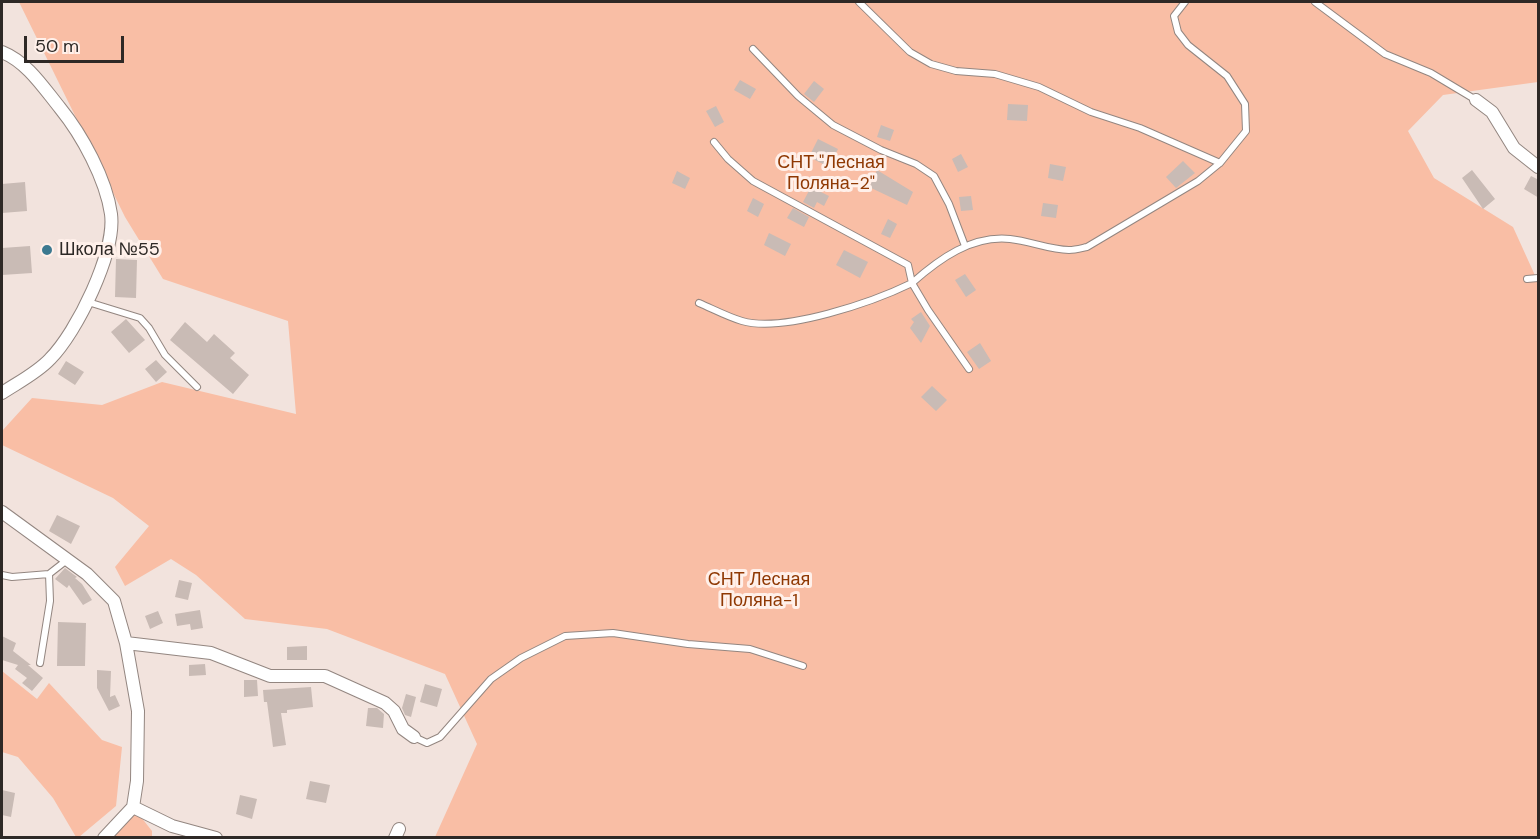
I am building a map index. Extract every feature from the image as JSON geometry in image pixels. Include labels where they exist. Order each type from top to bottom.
[{"type":"street","points":[[2,52],[23,64],[69,120],[102,180],[111,216],[109,245],[88,302],[50,359],[2,393]]},
{"type":"street","points":[[1476,100],[1492,112],[1514,148],[1539,167]]},
{"type":"street","points":[[2,512],[87,574],[114,601],[126,643],[138,711],[137,781],[133,807],[104,837]]},
{"type":"street","points":[[126,643],[211,653],[270,676],[325,676],[385,703],[394,711],[403,729],[414,737]]},
{"type":"street","points":[[133,807],[172,826],[216,837]]},
{"type":"lane","points":[[859,2],[910,52],[931,64],[956,71],[995,74],[1039,87],[1091,112],[1140,128],[1220,164]]},
{"type":"lane","points":[[699,303],[743,321],[774,324],[849,309],[912,283],[934,263],[965,246],[988,239],[1009,238],[1069,250],[1087,247],[1198,181],[1220,164],[1246,131],[1245,104],[1227,76],[1188,45],[1178,32],[1174,16],[1185,2]]},
{"type":"lane","points":[[1315,2],[1384,54],[1431,73],[1476,100]]},
{"type":"lane","points":[[753,49],[798,96],[833,125],[881,150],[916,164],[934,176],[949,204],[965,246]]},
{"type":"lane","points":[[714,142],[728,159],[753,181],[908,265],[912,283],[969,369]]},
{"type":"lane","points":[[1527,279],[1539,278]]},
{"type":"lane","points":[[88,302],[140,318],[149,328],[165,355],[197,387]]},
{"type":"lane","points":[[2,575],[12,577],[49,574],[67,559]]},
{"type":"lane","points":[[40,663],[50,601],[49,574]]},
{"type":"lane","points":[[414,737],[427,743],[440,737],[491,679],[521,658],[565,636],[613,633],[688,644],[750,649],[802,666]]},
{"type":"green space","points":[[19,2],[1538,2],[1538,82],[1443,95],[1408,131],[1434,178],[1513,227],[1538,282],[1538,837],[435,837],[477,744],[445,674],[327,629],[245,619],[196,575],[171,559],[125,586],[115,567],[149,526],[113,498],[2,445],[2,431],[32,398],[102,405],[162,382],[296,414],[288,321],[163,279],[125,217]]},
{"type":"green space","points":[[2,671],[37,699],[49,683],[102,740],[122,747],[116,806],[79,837],[76,837],[53,798],[18,757],[2,752]]},
{"type":"green space","points":[[133,807],[152,831],[152,837],[104,838]]},
{"type":"building","points":[[740,80],[756,89],[750,99],[734,90]]},
{"type":"building","points":[[814,81],[824,89],[814,102],[804,94]]},
{"type":"building","points":[[1008,104],[1028,105],[1027,121],[1007,120]]},
{"type":"building","points":[[716,106],[724,122],[715,127],[706,111]]},
{"type":"building","points":[[881,125],[894,130],[890,141],[877,137]]},
{"type":"building","points":[[818,139],[838,149],[829,167],[809,157]]},
{"type":"building","points":[[961,154],[968,167],[958,172],[952,159]]},
{"type":"building","points":[[1183,161],[1195,173],[1176,188],[1166,177]]},
{"type":"building","points":[[1050,164],[1066,167],[1063,181],[1048,178]]},
{"type":"building","points":[[877,170],[913,192],[907,205],[869,187]]},
{"type":"building","points":[[1472,170],[1495,199],[1483,209],[1462,178]]},
{"type":"building","points":[[677,171],[690,178],[685,189],[672,183]]},
{"type":"building","points":[[1531,176],[1539,180],[1539,198],[1524,189]]},
{"type":"building","points":[[25,182],[27,211],[2,213],[2,184]]},
{"type":"building","points":[[811,187],[829,196],[824,206],[817,202],[814,208],[803,202]]},
{"type":"building","points":[[971,196],[973,210],[961,211],[959,197]]},
{"type":"building","points":[[753,198],[764,204],[758,217],[747,211]]},
{"type":"building","points":[[1043,203],[1058,205],[1056,218],[1041,216]]},
{"type":"building","points":[[793,208],[809,217],[804,227],[787,218]]},
{"type":"building","points":[[888,219],[897,224],[890,238],[881,234]]},
{"type":"building","points":[[769,233],[791,244],[785,256],[764,245]]},
{"type":"building","points":[[30,246],[32,273],[2,275],[2,248]]},
{"type":"building","points":[[844,250],[868,262],[860,278],[836,265]]},
{"type":"building","points":[[116,259],[137,260],[136,298],[115,297]]},
{"type":"building","points":[[965,274],[976,290],[966,297],[955,280]]},
{"type":"building","points":[[921,312],[930,326],[921,343],[910,328],[914,322],[911,319]]},
{"type":"building","points":[[126,319],[145,340],[129,353],[111,332]]},
{"type":"building","points":[[185,322],[207,342],[214,334],[235,353],[230,358],[249,375],[233,394],[170,340]]},
{"type":"building","points":[[980,343],[991,361],[979,369],[967,352]]},
{"type":"building","points":[[156,360],[167,372],[156,382],[145,369]]},
{"type":"building","points":[[66,361],[84,372],[75,385],[58,374]]},
{"type":"building","points":[[932,386],[947,400],[936,411],[921,397]]},
{"type":"building","points":[[57,515],[80,526],[71,544],[49,531]]},
{"type":"building","points":[[65,568],[77,577],[75,578],[82,584],[92,600],[83,605],[69,585],[67,588],[55,579]]},
{"type":"building","points":[[179,580],[192,583],[188,600],[175,597]]},
{"type":"building","points":[[200,610],[203,628],[191,630],[190,624],[177,626],[175,614]]},
{"type":"building","points":[[158,611],[163,623],[150,629],[145,616]]},
{"type":"building","points":[[58,622],[86,623],[85,666],[57,666]]},
{"type":"building","points":[[2,636],[16,643],[13,651],[43,678],[32,691],[22,683],[27,678],[15,669],[18,665],[2,660]]},
{"type":"building","points":[[307,646],[307,660],[287,660],[287,647]]},
{"type":"building","points":[[205,664],[206,675],[189,676],[189,665]]},
{"type":"building","points":[[97,670],[111,671],[110,697],[115,695],[120,706],[109,711],[97,688]]},
{"type":"building","points":[[244,680],[257,680],[258,696],[244,697]]},
{"type":"building","points":[[425,684],[442,689],[437,707],[420,702]]},
{"type":"building","points":[[311,687],[313,707],[287,710],[287,713],[281,713],[286,745],[273,747],[267,702],[264,702],[263,690]]},
{"type":"building","points":[[406,694],[416,697],[411,717],[405,715],[402,708]]},
{"type":"building","points":[[368,708],[377,708],[384,714],[383,728],[366,726]]},
{"type":"building","points":[[310,781],[330,785],[326,803],[306,799]]},
{"type":"building","points":[[2,790],[15,793],[11,817],[2,815]]},
{"type":"building","points":[[240,795],[257,799],[252,819],[236,814]]},
{"type":"place","name":"Школа №55","points":[[47,250]]},
{"type":"park label","name":"СНТ \"Лесная Поляна-2\"","points":[[831,174]]},
{"type":"park label","name":"СНТ Лесная Поляна-1","points":[[759,590]]}]
